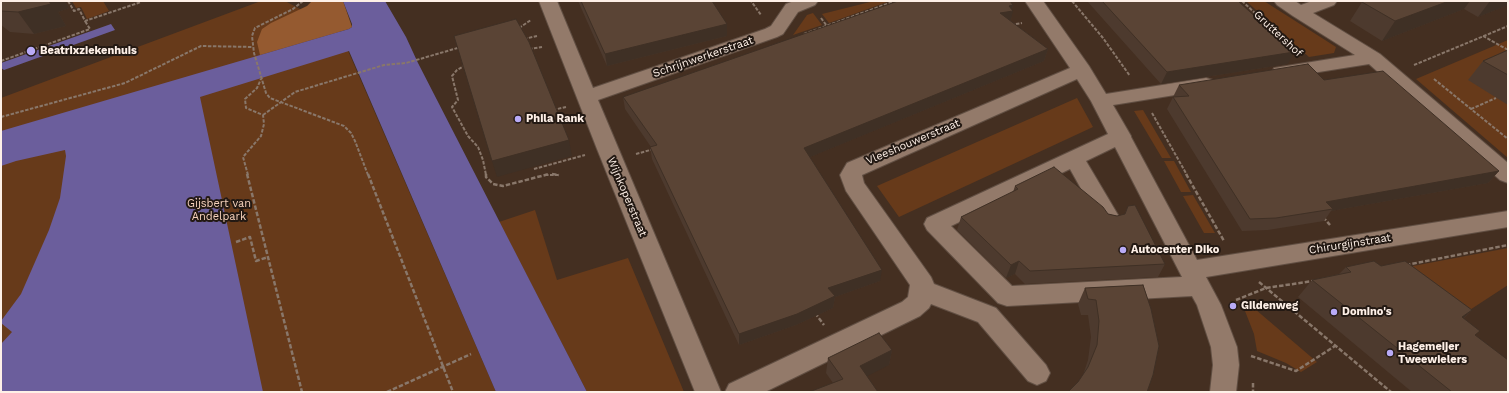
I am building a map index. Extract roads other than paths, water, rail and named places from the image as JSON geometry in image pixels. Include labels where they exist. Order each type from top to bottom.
[{"type":"street","name":"Schrijnwerkerstraat","points":[[586,97],[771,33],[777,30],[792,8],[809,1]]},
{"type":"street","points":[[1034,1],[1082,70],[1101,101],[1196,278],[1209,305],[1224,347],[1226,365],[1223,392]]},
{"type":"street","points":[[1283,1],[1373,58],[1508,175]]},
{"type":"street","points":[[1299,12],[1328,1]]},
{"type":"street","name":"Wijnkoperstraat","points":[[551,8],[609,155],[708,392]]},
{"type":"street","points":[[1262,75],[1373,58]]},
{"type":"street","name":"Vleeshouwerstraat","points":[[922,290],[922,284],[854,185],[851,175],[852,171],[863,163],[1082,70]]},
{"type":"street","points":[[1101,101],[1225,81]]},
{"type":"street","points":[[1110,220],[1074,158],[1121,136]]},
{"type":"street","name":"Chirurgijnstraat","points":[[1074,158],[935,224],[1007,296],[1196,278],[1236,263],[1508,219]]},
{"type":"street","points":[[738,392],[910,310],[920,301],[922,290],[987,316],[1037,373]]},
{"type":"place","name":"Beatrixziekenhuis","points":[[31,51]]},
{"type":"place","name":"Phila Rank","points":[[518,119]]},
{"type":"place","name":"Autocenter Diko","points":[[1123,250]]},
{"type":"place","name":"Gildenweg","points":[[1233,306]]},
{"type":"place","name":"Domino's","points":[[1334,312]]},
{"type":"place","name":"Hagemeijer Tweewielers","points":[[1390,353]]},
{"type":"park label","name":"Gijsbert van Andelpark","points":[[219,210]]}]
